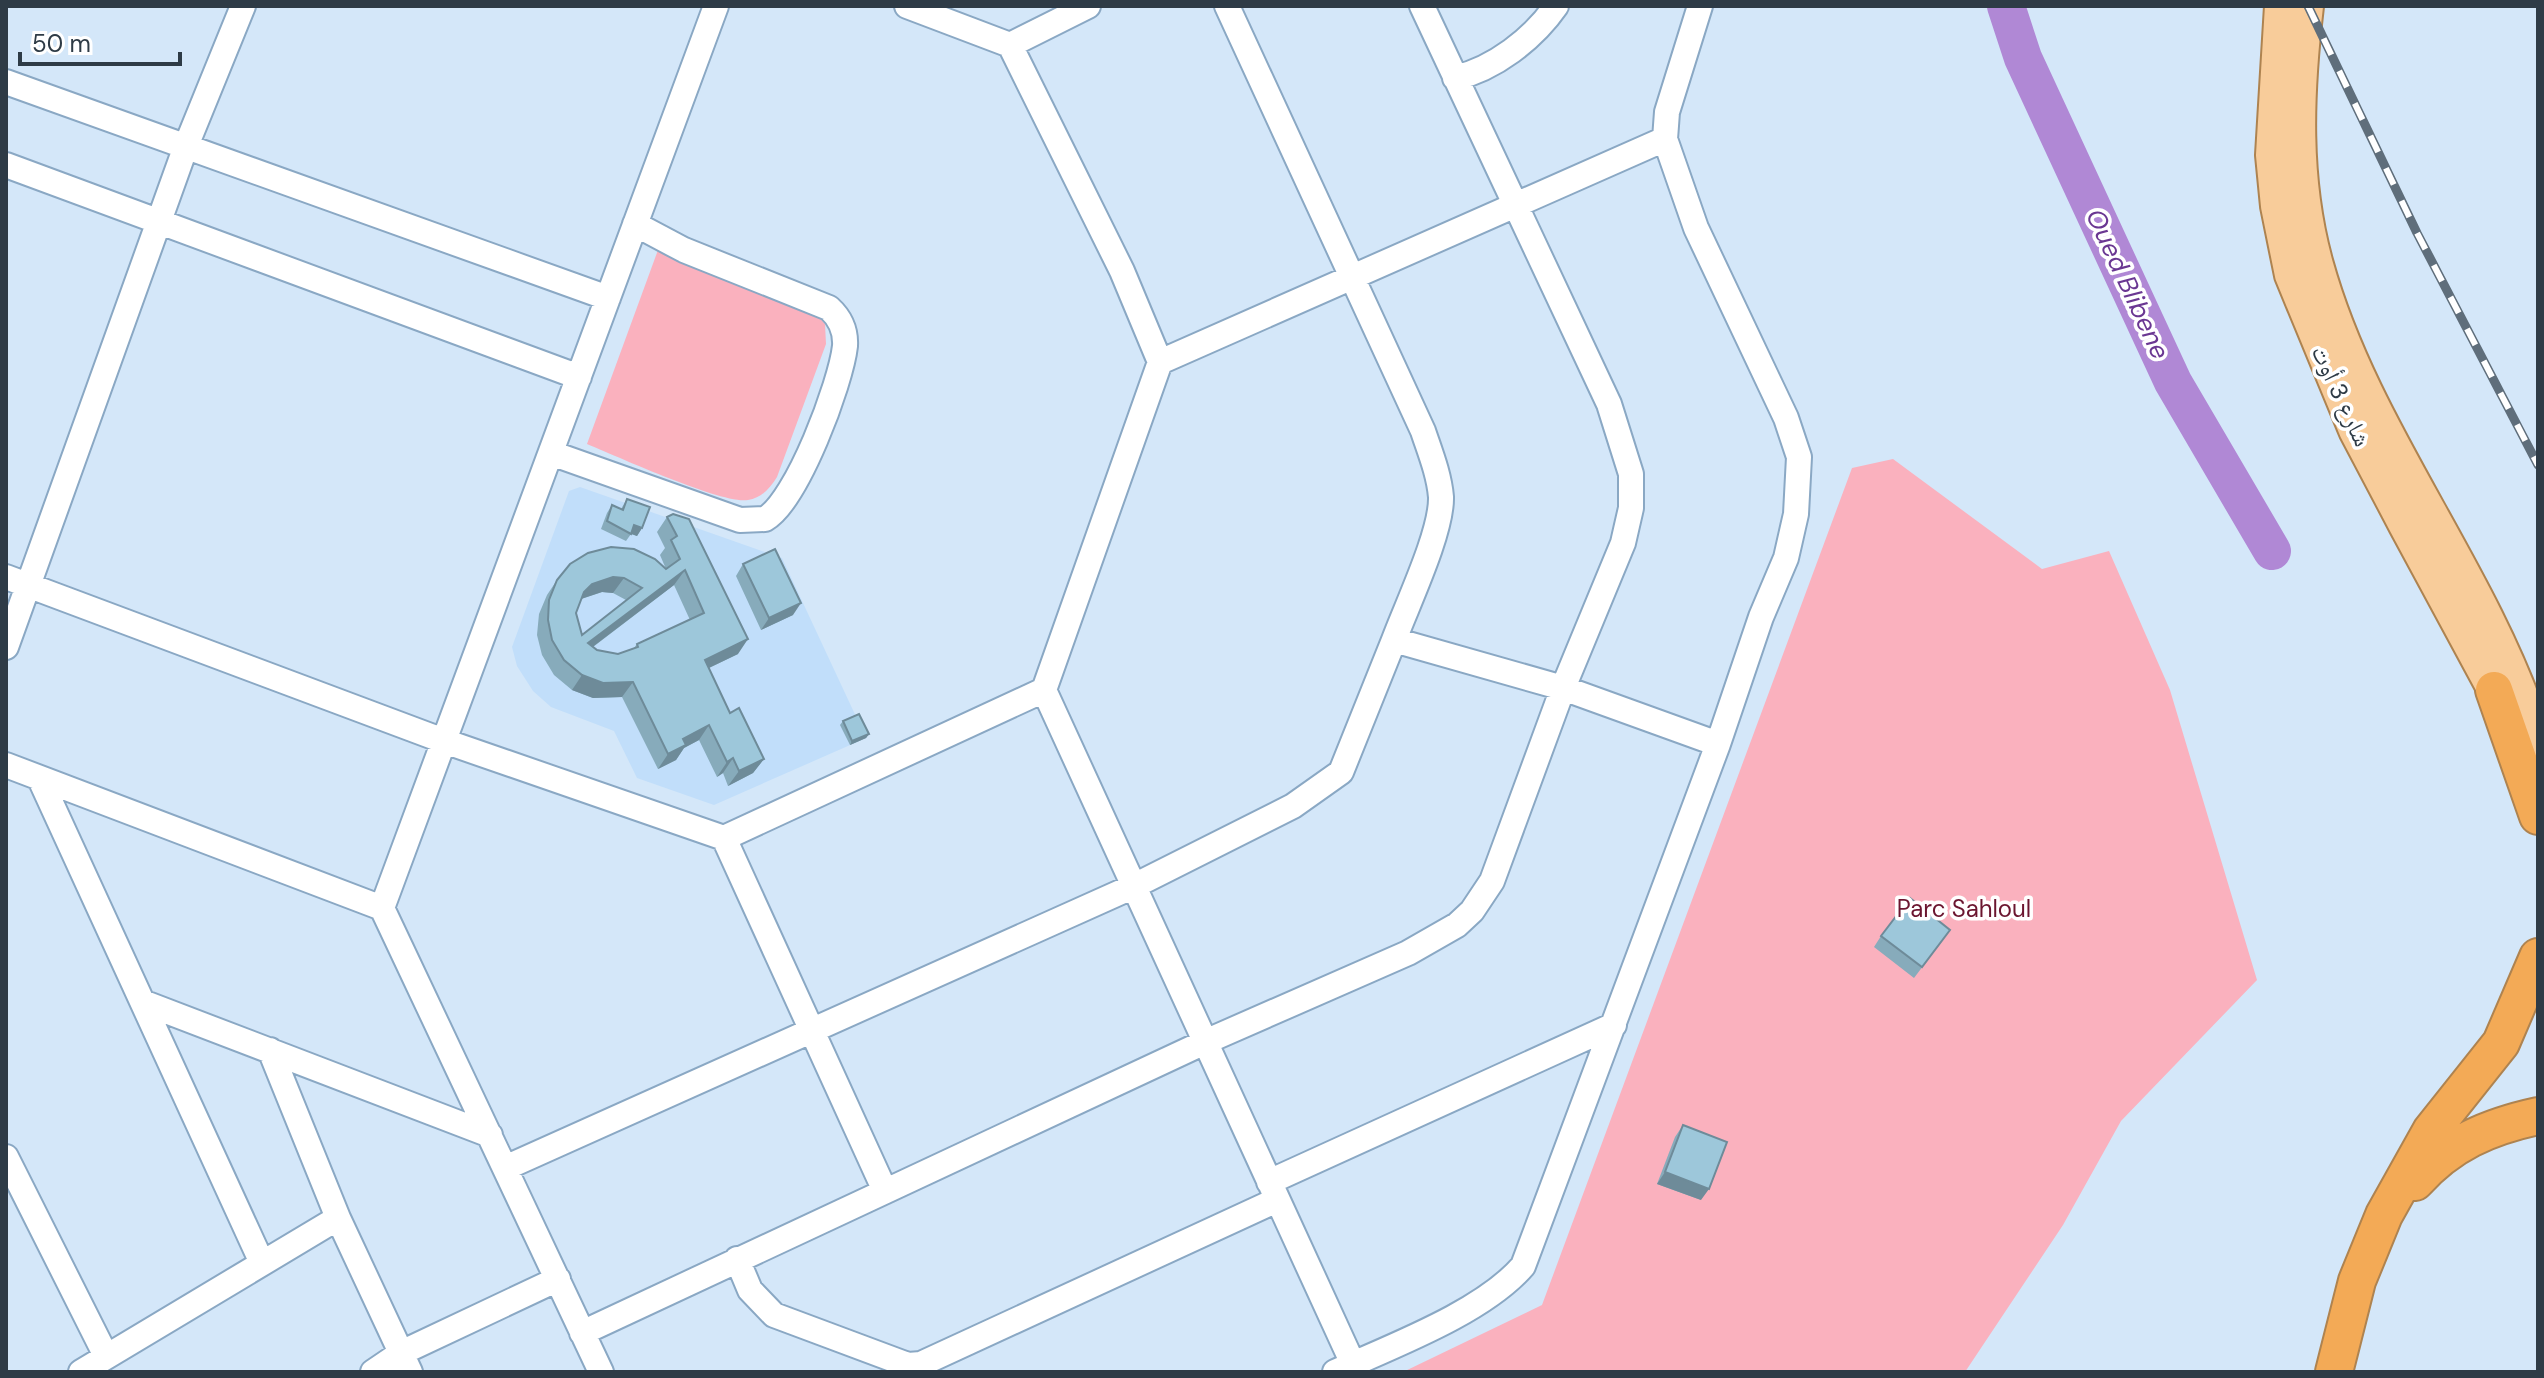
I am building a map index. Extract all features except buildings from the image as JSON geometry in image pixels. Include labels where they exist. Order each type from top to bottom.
[{"type":"highway","points":[[2494,690],[2538,816]]},
{"type":"highway","points":[[2501,1043],[2538,957]]},
{"type":"highway","points":[[2334,1372],[2357,1281],[2384,1215],[2431,1131],[2501,1043],[2538,1010]]},
{"type":"highway","points":[[2384,1215],[2452,1147],[2485,1130],[2538,1116]]},
{"type":"main road","name":"شارع 3 أوت","points":[[2281,6],[2272,155],[2277,206],[2291,275],[2355,430],[2494,690],[2538,743]]},
{"type":"main road","points":[[2307,6],[2299,73],[2299,141],[2305,206],[2317,266],[2344,339],[2371,397],[2517,678],[2538,743]]},
{"type":"street","points":[[6,647],[16,581],[160,224],[186,146],[243,6]]},
{"type":"street","points":[[382,908],[716,6]]},
{"type":"street","points":[[907,6],[1010,45],[1122,271],[1160,362],[1044,690],[1273,1191],[1344,1368],[1481,1302],[1506,1285],[1523,1266],[1718,744],[1761,617],[1786,558],[1796,514],[1799,457],[1786,418],[1696,228],[1665,139],[1667,112],[1700,6]]},
{"type":"street","points":[[1010,45],[1088,6]]},
{"type":"street","points":[[505,1168],[1132,887],[1293,806],[1341,772],[1435,529],[1441,500],[1436,471],[1423,431],[1227,6]]},
{"type":"street","points":[[582,1333],[1205,1042],[1408,953],[1457,925],[1472,911],[1492,881],[1563,688],[1623,543],[1631,508],[1631,474],[1609,404],[1422,6]]},
{"type":"street","points":[[1455,78],[1473,74],[1506,55],[1556,6]]},
{"type":"street","points":[[6,82],[608,298]]},
{"type":"street","points":[[1160,362],[1665,139]]},
{"type":"street","points":[[6,165],[579,377]]},
{"type":"street","points":[[551,453],[740,520],[765,519],[783,503],[840,374],[845,343],[843,325],[829,308],[684,250],[635,224]]},
{"type":"street","points":[[16,581],[444,741],[724,838],[1044,690]]},
{"type":"street","points":[[1394,640],[1563,688],[1718,744]]},
{"type":"street","points":[[6,765],[382,908],[601,1372]]},
{"type":"street","points":[[40,779],[262,1263]]},
{"type":"street","points":[[724,838],[885,1191]]},
{"type":"street","points":[[145,1003],[490,1135]]},
{"type":"street","points":[[737,1259],[750,1290],[774,1315],[895,1362],[921,1364],[1614,1025]]},
{"type":"street","points":[[270,1050],[338,1218],[406,1363]]},
{"type":"street","points":[[6,1157],[106,1356]]},
{"type":"street","points":[[81,1372],[338,1218]]},
{"type":"street","points":[[373,1372],[406,1363],[558,1279]]},
{"type":"shaded area","points":[[580,487],[782,558],[866,738],[714,805],[637,778],[614,731],[551,707],[533,691],[517,666],[512,647],[569,491]]},
{"type":"green space","points":[[658,250],[812,309],[825,324],[826,344],[777,477],[765,492],[753,499],[735,500],[694,488],[587,444]]},
{"type":"green space","name":"Parc Sahloul","points":[[1893,459],[2042,569],[2109,551],[2170,690],[2257,980],[2121,1121],[2063,1225],[1965,1372],[1403,1372],[1542,1305],[1852,468]]},
{"type":"waterway","name":"Oued Blibene","points":[[2006,6],[2023,58],[2173,382],[2272,551]]},
{"type":"railway","points":[[2308,6],[2417,233],[2538,465]]}]
